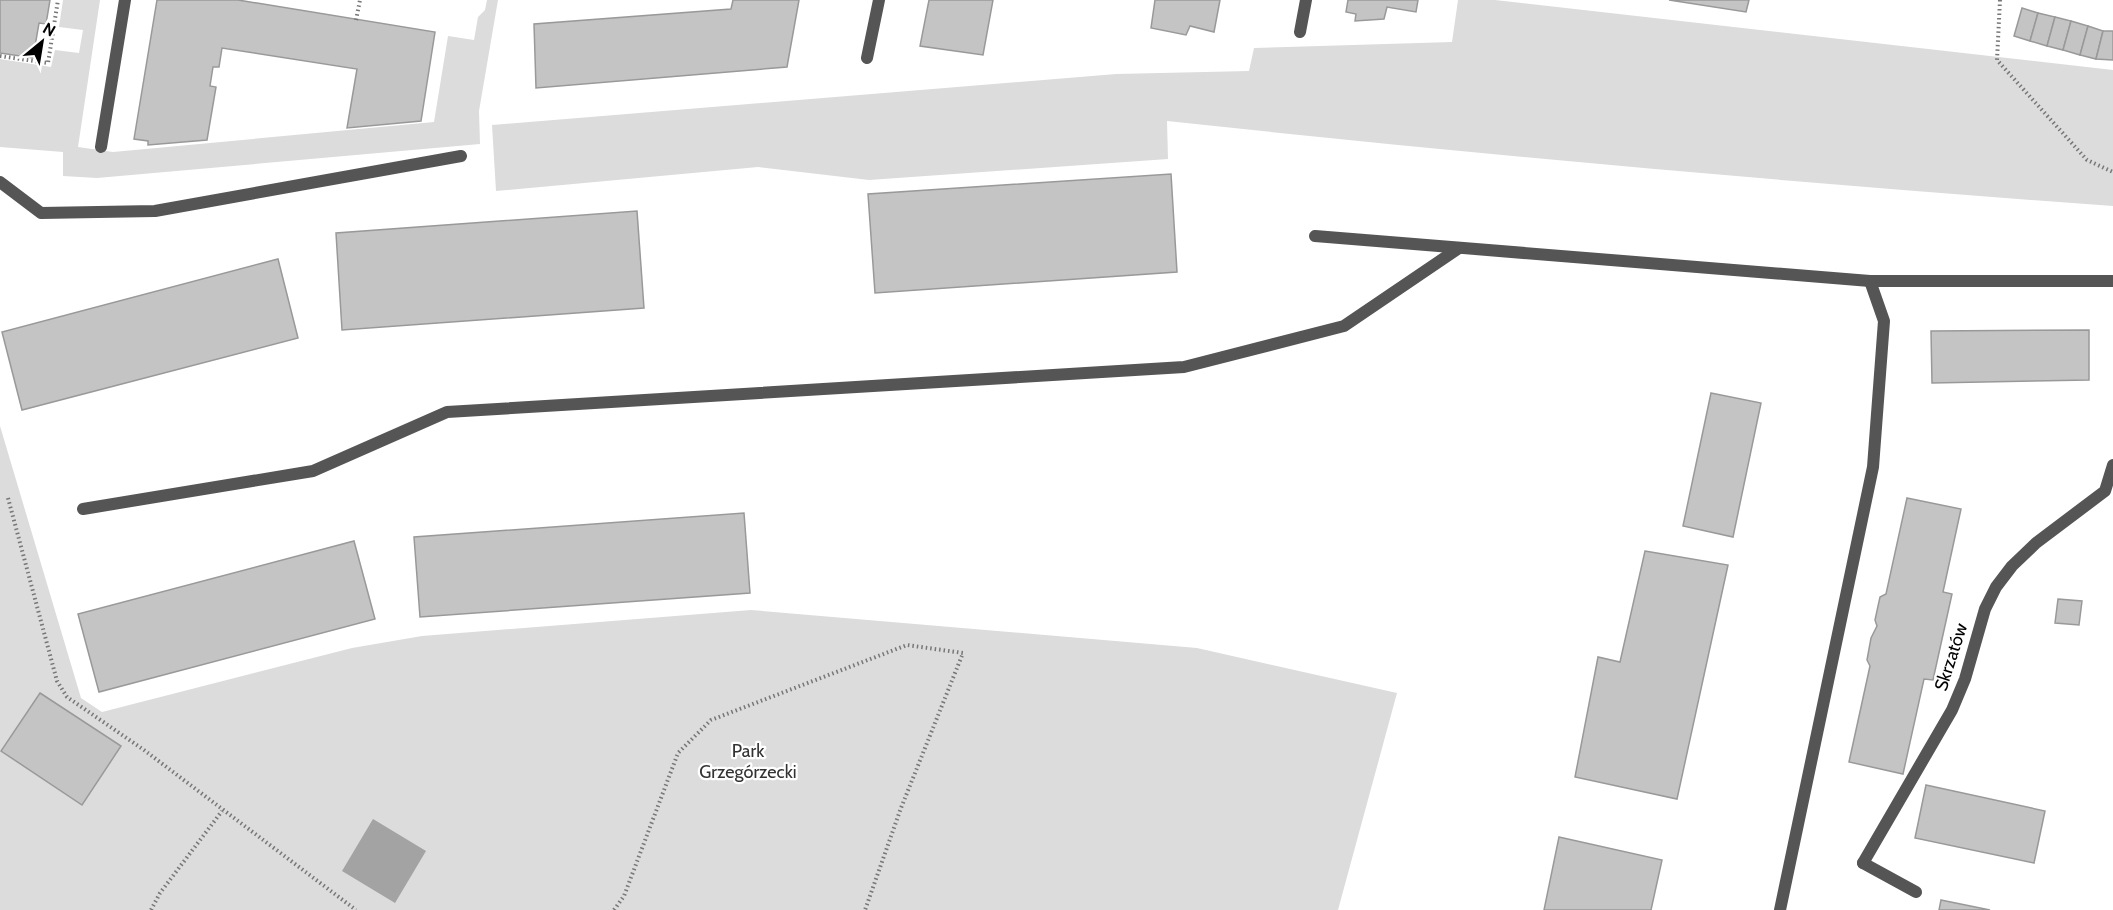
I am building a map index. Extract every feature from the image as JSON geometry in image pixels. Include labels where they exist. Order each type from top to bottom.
[{"type":"street","points":[[101,147],[125,0]]},
{"type":"street","points":[[867,58],[879,0]]},
{"type":"street","points":[[1300,32],[1306,0]]},
{"type":"street","points":[[0,182],[41,213],[155,211],[461,156]]},
{"type":"street","points":[[1315,236],[1870,281],[2113,281]]},
{"type":"street","points":[[83,509],[313,471],[447,412],[1184,367],[1344,326],[1459,248]]},
{"type":"street","points":[[1780,910],[1873,467],[1884,321],[1870,281]]},
{"type":"street","name":"Skrzatów","points":[[1916,892],[1863,862],[1952,710],[1965,679],[1985,609],[1996,587],[2012,566],[2036,543],[2109,494],[2113,465]]},
{"type":"path","points":[[0,56],[48,63],[58,0]]},
{"type":"path","points":[[356,20],[360,0]]},
{"type":"path","points":[[2000,0],[1997,60],[2087,160],[2113,172]]},
{"type":"path","points":[[8,498],[57,681],[67,698],[144,750],[356,910]]},
{"type":"path","points":[[614,910],[624,896],[678,753],[711,720],[907,645],[963,653],[901,808],[865,910]]},
{"type":"path","points":[[151,910],[160,893],[222,811]]},
{"type":"green space","points":[[63,0],[100,0],[78,147],[113,152],[434,122],[448,36],[474,40],[478,17],[485,10],[487,0],[498,0],[479,111],[480,144],[97,178],[63,176],[63,152],[0,147],[0,59],[51,67],[55,50],[79,53],[83,30],[59,27]]},
{"type":"green space","points":[[1458,0],[1495,0],[2113,70],[2113,206],[1640,168],[1167,121],[1168,159],[869,180],[758,167],[496,191],[492,125],[1116,74],[1249,71],[1254,48],[1452,42]]},
{"type":"green space","name":"Park Grzegórzecki","points":[[0,426],[81,698],[102,712],[352,648],[422,636],[751,610],[1197,648],[1397,693],[1338,910],[0,910]]},
{"type":"shaded area","points":[[373,819],[426,851],[395,903],[342,871]]},
{"type":"building","points":[[0,0],[50,0],[46,24],[39,23],[33,58],[0,53]]},
{"type":"building","points":[[157,0],[238,0],[435,32],[421,121],[347,128],[357,69],[222,48],[219,67],[213,67],[210,86],[216,87],[207,140],[148,145],[148,141],[134,139]]},
{"type":"building","points":[[733,0],[799,0],[787,67],[536,88],[534,24],[731,9]]},
{"type":"building","points":[[929,0],[993,0],[983,55],[920,46]]},
{"type":"building","points":[[1155,0],[1220,0],[1214,32],[1190,26],[1186,35],[1151,28]]},
{"type":"building","points":[[1348,0],[1418,0],[1416,12],[1387,7],[1384,19],[1355,21],[1356,14],[1346,12]]},
{"type":"building","points":[[1669,0],[1749,0],[1746,12]]},
{"type":"building","points":[[2022,8],[2038,13],[2030,41],[2014,36]]},
{"type":"building","points":[[2038,13],[2055,17],[2047,46],[2030,41]]},
{"type":"building","points":[[2055,17],[2071,21],[2063,50],[2047,46]]},
{"type":"building","points":[[2071,21],[2088,26],[2080,55],[2063,50]]},
{"type":"building","points":[[2088,26],[2103,31],[2096,59],[2080,55]]},
{"type":"building","points":[[2103,31],[2113,31],[2113,60],[2096,59]]},
{"type":"building","points":[[1171,174],[1177,272],[875,293],[868,194]]},
{"type":"building","points":[[637,211],[644,308],[342,330],[336,233]]},
{"type":"building","points":[[278,259],[298,338],[22,410],[2,332]]},
{"type":"building","points":[[2089,330],[2089,380],[1932,383],[1931,331]]},
{"type":"building","points":[[1711,393],[1761,403],[1733,537],[1683,526]]},
{"type":"building","points":[[1907,498],[1961,509],[1943,592],[1952,594],[1933,680],[1924,679],[1903,774],[1849,762],[1870,666],[1867,660],[1871,638],[1877,626],[1875,620],[1880,597],[1886,594]]},
{"type":"building","points":[[744,513],[750,593],[420,617],[414,537]]},
{"type":"building","points":[[354,541],[375,619],[99,692],[78,614]]},
{"type":"building","points":[[1645,551],[1728,565],[1677,799],[1575,777],[1598,657],[1620,662]]},
{"type":"building","points":[[2058,599],[2082,601],[2079,625],[2055,623]]},
{"type":"building","points":[[40,693],[121,746],[82,805],[1,751]]},
{"type":"building","points":[[1926,785],[2045,811],[2034,863],[1915,838]]},
{"type":"building","points":[[1559,837],[1662,860],[1651,910],[1544,910]]},
{"type":"building","points":[[1941,900],[1990,910],[1939,910]]}]
